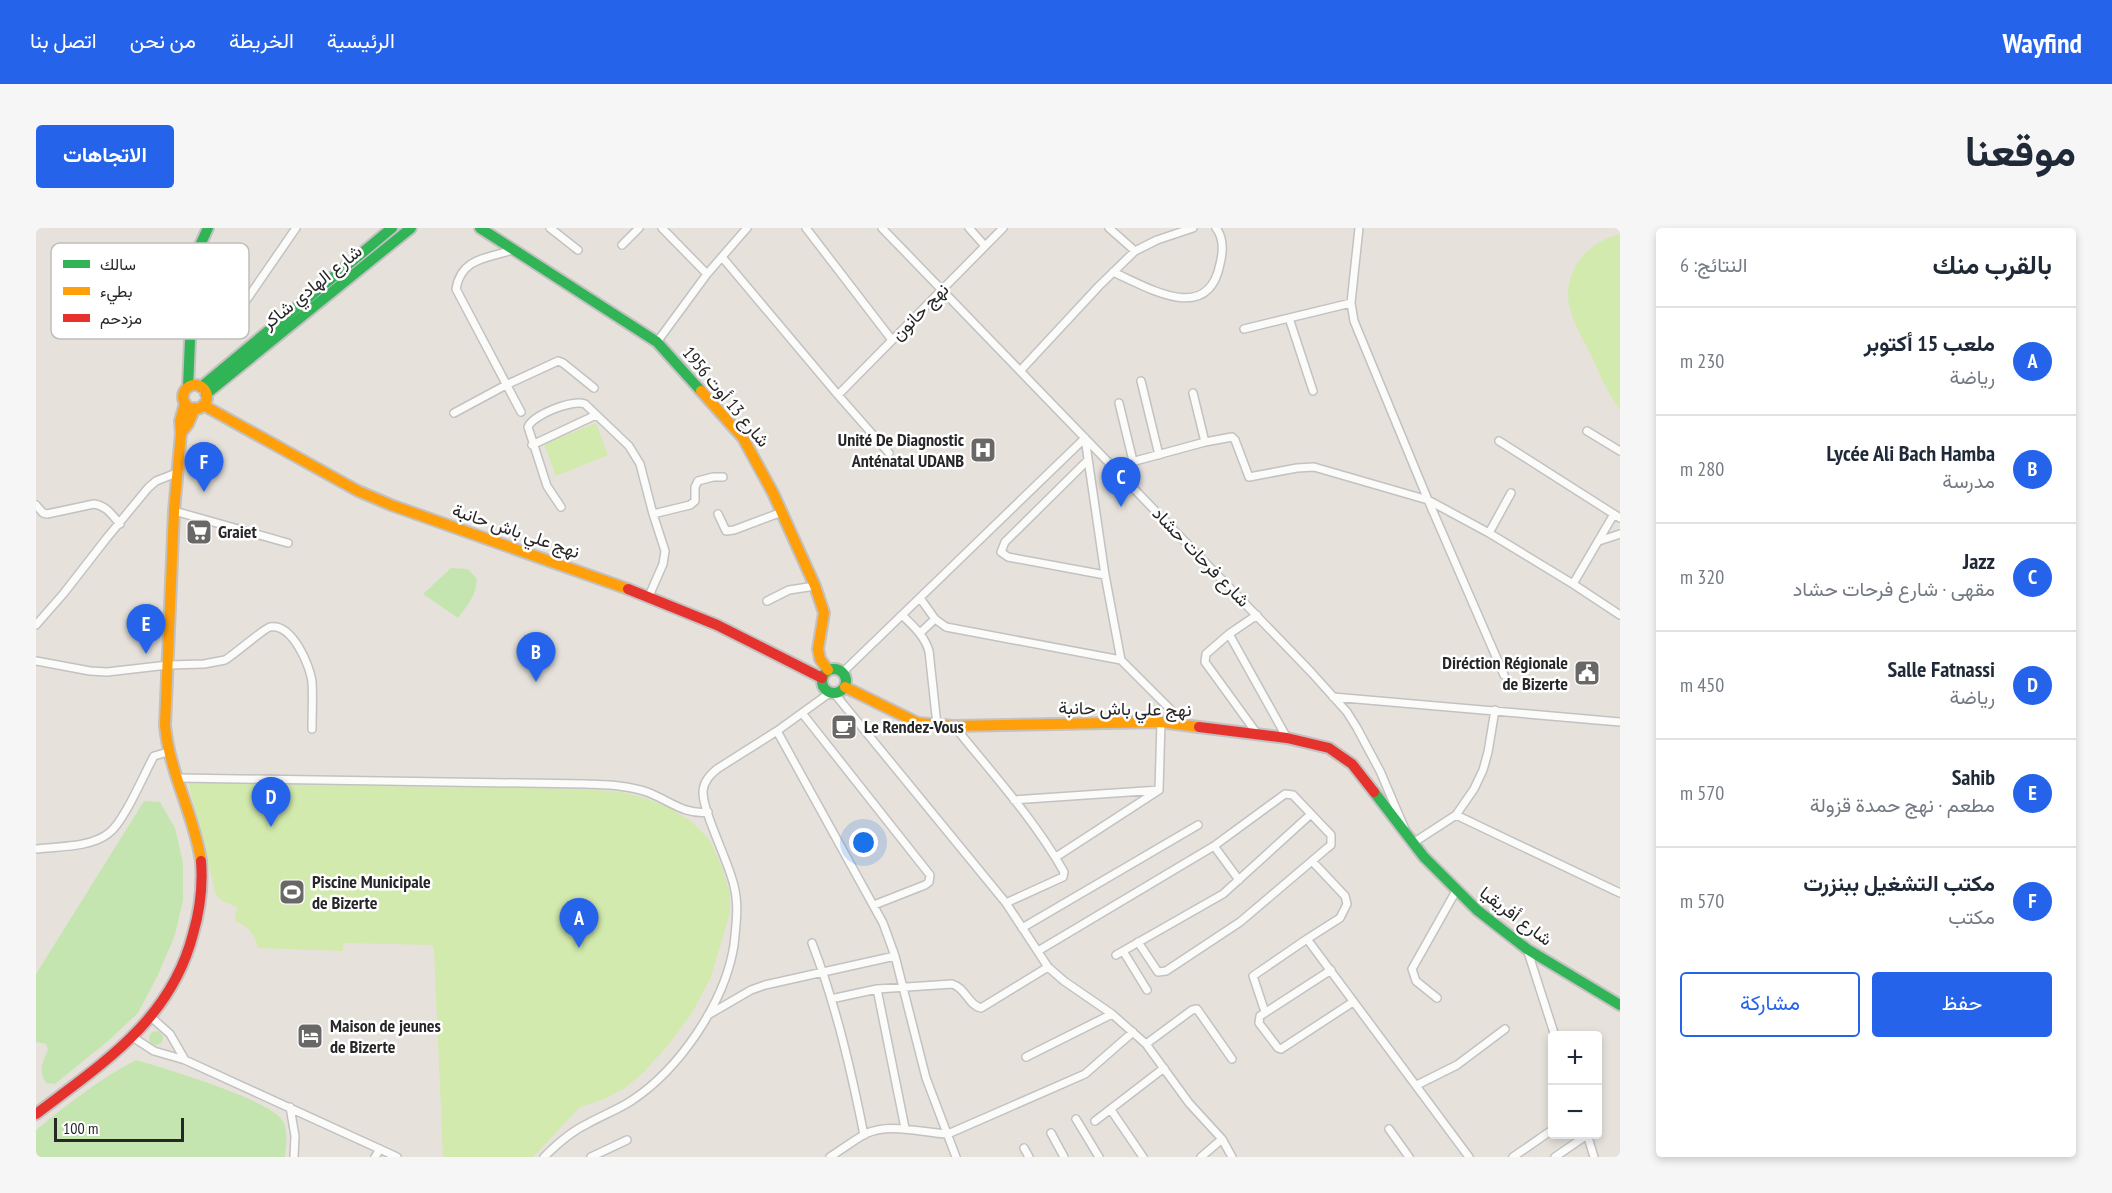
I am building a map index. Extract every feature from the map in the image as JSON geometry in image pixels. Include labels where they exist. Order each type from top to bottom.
[{"type":"street","points":[[201,243],[208,228]]},
{"type":"street","points":[[249,296],[296,228]]},
{"type":"street","name":"شارع الهادي شاكر","points":[[198,399],[393,228]]},
{"type":"street","name":"شارع الهادي شاكر","points":[[198,399],[411,228]]},
{"type":"street","name":"شارع 13 أوت 1956","points":[[480,228],[657,342],[743,438],[782,512],[815,586],[824,613],[818,649],[825,674]]},
{"type":"street","points":[[550,228],[578,250]]},
{"type":"street","points":[[622,245],[639,228]]},
{"type":"street","points":[[662,228],[707,274]]},
{"type":"street","points":[[657,342],[707,274],[747,228]]},
{"type":"street","points":[[806,228],[892,340]]},
{"type":"street","name":"شارع فرحات حشاد","points":[[882,228],[1257,615],[1347,712],[1368,747],[1410,839]]},
{"type":"street","points":[[969,228],[986,246]]},
{"type":"street","name":"نهج حانون","points":[[838,395],[1003,228]]},
{"type":"street","points":[[1109,228],[1135,251]]},
{"type":"street","points":[[1020,371],[1135,251],[1157,240],[1192,228]]},
{"type":"street","points":[[1113,272],[1162,293],[1192,298],[1203,295],[1214,282],[1220,266],[1222,243],[1216,228]]},
{"type":"street","points":[[1359,228],[1351,303],[1354,321],[1504,675]]},
{"type":"street","points":[[513,250],[471,263],[462,271],[456,289],[521,412]]},
{"type":"street","points":[[722,257],[889,453]]},
{"type":"street","points":[[1244,329],[1351,303]]},
{"type":"street","points":[[1289,318],[1313,391]]},
{"type":"street","points":[[190,339],[188,387],[184,393],[198,399]]},
{"type":"street","points":[[454,413],[558,361],[594,388]]},
{"type":"street","points":[[1141,381],[1159,455]]},
{"type":"street","points":[[188,387],[192,385],[198,399]]},
{"type":"street","points":[[1193,393],[1205,442]]},
{"type":"street","points":[[36,1114],[134,1038],[152,1018],[175,984],[188,955],[199,906],[201,862],[191,814],[168,752],[165,725],[180,421],[198,399]]},
{"type":"street","name":"نهج علي باش حانبة","points":[[198,399],[377,500],[649,596],[825,674]]},
{"type":"street","points":[[561,507],[547,486],[528,427],[531,421],[565,404],[578,402],[585,404],[629,446],[640,464],[665,551],[663,564],[649,596]]},
{"type":"street","points":[[1119,403],[1133,461]]},
{"type":"street","points":[[532,444],[596,415]]},
{"type":"street","points":[[1587,431],[1620,451]]},
{"type":"street","points":[[1113,467],[1228,437],[1235,440],[1249,477],[1314,467],[1428,500],[1489,533],[1574,584],[1620,615]]},
{"type":"street","points":[[1085,438],[1105,575],[1121,660],[1185,724]]},
{"type":"street","points":[[843,672],[1085,438]]},
{"type":"street","points":[[1499,441],[1617,516],[1599,540],[1574,584]]},
{"type":"street","points":[[1088,460],[1005,542],[1001,552],[1008,557],[1105,575]]},
{"type":"street","points":[[36,625],[148,488],[156,481],[178,472]]},
{"type":"street","points":[[653,514],[690,505],[695,501],[695,488],[699,481],[723,477]]},
{"type":"street","points":[[1489,533],[1511,493]]},
{"type":"street","points":[[36,505],[47,514],[94,504],[101,505],[120,524]]},
{"type":"street","points":[[174,511],[288,543]]},
{"type":"street","points":[[718,514],[726,531],[782,512]]},
{"type":"street","points":[[1599,540],[1620,534]]},
{"type":"street","points":[[767,601],[789,590],[815,586]]},
{"type":"street","points":[[920,597],[935,619],[946,627],[1121,660]]},
{"type":"street","points":[[902,615],[927,642],[937,725]]},
{"type":"street","points":[[1257,615],[1229,634],[1206,654],[1205,662],[1258,735]]},
{"type":"street","points":[[920,633],[935,619]]},
{"type":"street","points":[[36,661],[90,672],[204,664],[225,660],[268,628],[279,628],[296,641],[307,664],[312,680],[312,729]]},
{"type":"street","points":[[1229,634],[1287,738]]},
{"type":"street","points":[[843,672],[834,669],[825,674],[824,687],[833,692],[1006,903],[1048,967],[1064,981],[1112,1014],[1146,1044],[1189,1103],[1222,1139],[1233,1157]]},
{"type":"street","points":[[544,1157],[571,1133],[632,1100],[651,1084],[680,1055],[708,1016],[724,978],[733,947],[737,912],[735,888],[730,870],[703,794],[709,776],[833,692],[840,691],[845,687],[846,681],[843,672]]},
{"type":"street","name":"نهج علي باش حانبة","points":[[845,687],[918,723],[954,726],[1161,722],[1317,744],[1341,754],[1362,777],[1410,839]]},
{"type":"street","points":[[1334,697],[1620,722]]},
{"type":"street","points":[[1410,839],[1456,815],[1474,789],[1483,770],[1495,710]]},
{"type":"street","points":[[802,713],[930,875],[929,882],[925,885],[874,905]]},
{"type":"street","points":[[1159,790],[1161,722]]},
{"type":"street","points":[[954,726],[1014,800],[1056,857],[1064,872],[1063,877],[1006,903]]},
{"type":"street","points":[[777,731],[886,930],[895,956],[926,1078],[956,1157]]},
{"type":"street","points":[[36,849],[83,843],[99,839],[110,832],[154,756],[168,752]]},
{"type":"street","points":[[178,778],[623,786],[644,791],[686,811],[708,812]]},
{"type":"street","points":[[1056,857],[1159,790]]},
{"type":"street","points":[[1014,800],[1159,790]]},
{"type":"street","points":[[1038,951],[1214,846],[1289,793],[1328,831],[1332,840],[1326,849],[1240,921],[1166,971],[1158,972],[1138,942]]},
{"type":"street","points":[[1147,990],[1119,953],[1223,894],[1311,814]]},
{"type":"street","points":[[1456,815],[1620,893]]},
{"type":"street","points":[[1022,928],[1198,825]]},
{"type":"street","name":"شارع أفريقيا","points":[[1410,839],[1456,891],[1527,950],[1620,1005]]},
{"type":"street","points":[[1214,846],[1239,880]]},
{"type":"street","points":[[1265,1012],[1253,976],[1340,918],[1347,903],[1345,896],[1312,861]]},
{"type":"street","points":[[1437,998],[1416,981],[1412,969],[1456,891]]},
{"type":"street","points":[[1306,939],[1469,1157]]},
{"type":"street","points":[[812,943],[823,972],[851,1071],[864,1135]]},
{"type":"street","points":[[1527,950],[1554,1031]]},
{"type":"street","points":[[708,1016],[751,990],[765,985],[895,956]]},
{"type":"street","points":[[831,999],[878,989],[952,984],[963,989],[975,1006],[981,1008],[1048,967]]},
{"type":"street","points":[[1331,970],[1265,1012],[1258,1018],[1259,1023],[1281,1049],[1353,1002]]},
{"type":"street","points":[[878,989],[905,1128]]},
{"type":"street","points":[[1146,1044],[1192,1010],[1197,1009],[1232,1059]]},
{"type":"street","points":[[1026,1057],[1112,1014]]},
{"type":"street","points":[[152,1018],[170,1034],[185,1060]]},
{"type":"street","points":[[1417,1085],[1457,1065],[1506,1029]]},
{"type":"street","points":[[830,1157],[864,1135],[875,1131],[905,1128],[948,1134],[1085,1074],[1133,1032]]},
{"type":"street","points":[[134,1038],[154,1051],[185,1060],[397,1157]]},
{"type":"street","points":[[1095,1121],[1164,1068]]},
{"type":"street","points":[[290,1107],[295,1136],[294,1157]]},
{"type":"street","points":[[1111,1110],[1143,1157]]},
{"type":"street","points":[[1076,1119],[1099,1157]]},
{"type":"street","points":[[1389,1129],[1409,1157]]},
{"type":"street","points":[[1051,1133],[1064,1157]]},
{"type":"street","points":[[1514,1157],[1548,1133]]},
{"type":"street","points":[[1201,1157],[1222,1139]]},
{"type":"street","points":[[1555,1157],[1581,1139]]},
{"type":"street","points":[[1588,1139],[1592,1156]]},
{"type":"street","points":[[596,1156],[627,1140]]},
{"type":"street","points":[[1024,1148],[1029,1157]]},
{"type":"street","points":[[375,1157],[380,1149]]},
{"type":"green space","points":[[1620,234],[1620,410],[1608,391],[1577,327],[1568,296],[1572,274],[1583,256],[1600,242]]},
{"type":"green space","points":[[596,423],[608,455],[556,476],[544,444]]},
{"type":"green space","points":[[451,568],[468,569],[477,579],[473,595],[458,618],[423,594]]},
{"type":"green space","points":[[188,783],[584,789],[620,792],[642,797],[668,807],[692,822],[710,840],[721,865],[730,892],[730,913],[711,977],[692,1013],[643,1073],[625,1088],[604,1099],[580,1107],[533,1157],[443,1157],[432,945],[343,943],[343,951],[258,948],[250,931],[235,921],[237,907],[224,902],[216,895]]},
{"type":"green space","points":[[144,801],[160,802],[175,828],[183,863],[183,900],[175,935],[138,1013],[55,1084],[46,1083],[42,1067],[48,1050],[46,1044],[36,1042],[36,974]]},
{"type":"green space","points":[[156,1031],[161,1033],[163,1038],[161,1043],[156,1045],[151,1043],[149,1038],[151,1033]]},
{"type":"green space","points":[[136,1060],[214,1085],[258,1103],[273,1112],[282,1120],[286,1128],[285,1157],[36,1157],[36,1130],[72,1101]]},
{"type":"traffic: fast","points":[[201,243],[208,228]]},
{"type":"traffic: fast","points":[[201,387],[392,228]]},
{"type":"traffic: fast","points":[[206,394],[411,228]]},
{"type":"traffic: fast","points":[[480,228],[657,342],[701,391]]},
{"type":"traffic: fast","points":[[188,387],[190,339]]},
{"type":"traffic: fast","points":[[834,669],[839,670],[845,676],[846,681],[845,686],[839,692],[834,693],[829,692],[823,686],[822,681],[823,676],[829,670],[834,669]]},
{"type":"traffic: fast","points":[[1374,792],[1424,857],[1477,910],[1527,949],[1620,1005]]},
{"type":"traffic: slow","points":[[195,385],[203,389],[207,397],[203,405],[195,409],[187,405],[183,397],[187,389],[195,385]]},
{"type":"traffic: slow","points":[[701,391],[743,438],[773,493],[815,586],[824,613],[818,649],[820,659],[828,670]]},
{"type":"traffic: slow","points":[[185,403],[180,421],[174,511],[165,725],[171,759],[193,827],[201,861]]},
{"type":"traffic: slow","points":[[203,405],[358,491],[391,505],[628,589]]},
{"type":"traffic: slow","points":[[181,433],[195,408]]},
{"type":"traffic: slow","points":[[845,687],[918,723],[954,726],[1161,722],[1199,727]]},
{"type":"traffic: jam","points":[[628,589],[717,625],[822,678]]},
{"type":"traffic: jam","points":[[1199,727],[1287,738],[1329,748],[1352,764],[1374,792]]},
{"type":"traffic: jam","points":[[36,1114],[86,1076],[131,1037],[169,991],[183,964],[193,934],[201,889],[201,861]]},
{"type":"place","name":"Unité De Diagnostic Anténatal UDANB","points":[[983,450]]},
{"type":"place","name":"مكتب التشغيل ببنزرت","points":[[204,492]]},
{"type":"place","name":"Jazz","points":[[1121,507]]},
{"type":"place","name":"Graiet","points":[[199,532]]},
{"type":"place","name":"Sahib","points":[[146,654]]},
{"type":"place","name":"Diréction Régionale de Bizerte","points":[[1587,673]]},
{"type":"place","name":"Lycée Ali Bach Hamba","points":[[536,682]]},
{"type":"place","name":"Le Rendez-Vous","points":[[844,727]]},
{"type":"place","name":"Salle Fatnassi","points":[[271,827]]},
{"type":"place","name":"Piscine Municipale de Bizerte","points":[[292,892]]},
{"type":"place","name":"ملعب 15 أكتوبر","points":[[579,948]]},
{"type":"place","name":"Maison de jeunes de Bizerte","points":[[310,1036]]}]
